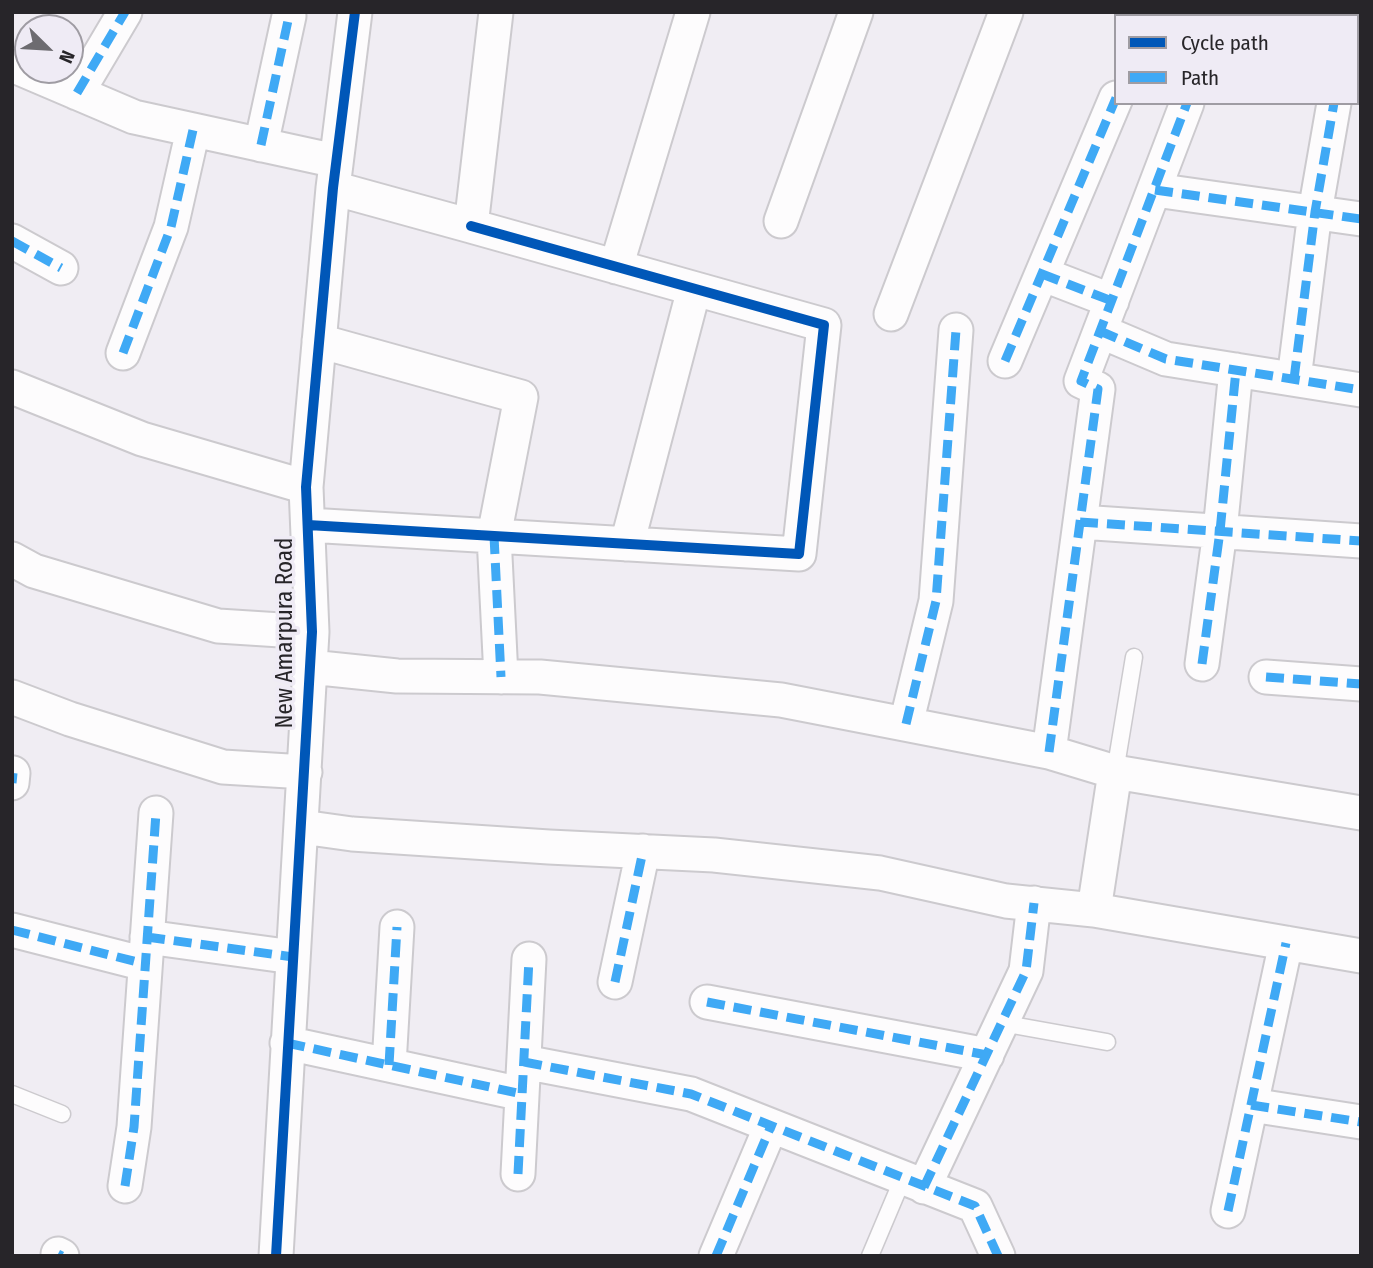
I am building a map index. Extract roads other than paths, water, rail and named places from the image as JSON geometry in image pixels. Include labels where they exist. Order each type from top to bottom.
[{"type":"street","points":[[77,93],[125,12]]},
{"type":"street","name":"New Amarpura Road","points":[[276,1256],[312,632],[306,487],[334,174],[355,12]]},
{"type":"street","points":[[471,226],[496,12]]},
{"type":"street","points":[[616,267],[693,12]]},
{"type":"street","points":[[781,221],[856,12]]},
{"type":"street","points":[[891,314],[1006,12]]},
{"type":"street","points":[[261,145],[289,16]]},
{"type":"street","points":[[12,65],[134,117],[261,145],[471,226],[824,325],[799,554],[308,525]]},
{"type":"street","points":[[1005,361],[1114,103]]},
{"type":"street","points":[[1049,752],[1098,389],[1081,381],[1185,105]]},
{"type":"street","points":[[1294,379],[1315,212],[1334,105]]},
{"type":"street","points":[[122,353],[171,227],[193,130]]},
{"type":"street","points":[[1155,190],[1361,219]]},
{"type":"street","points":[[12,241],[61,268]]},
{"type":"street","points":[[1042,274],[1166,359],[1361,390]]},
{"type":"street","points":[[627,544],[694,289]]},
{"type":"street","points":[[906,724],[936,601],[956,330]]},
{"type":"street","points":[[319,341],[521,397],[494,536],[500,677]]},
{"type":"street","points":[[1202,664],[1220,531],[1236,370]]},
{"type":"street","points":[[12,387],[142,439],[306,487]]},
{"type":"street","points":[[1080,522],[1361,541]]},
{"type":"street","points":[[12,559],[34,571],[218,626],[312,632]]},
{"type":"street","points":[[310,667],[397,676],[540,677],[781,700],[1049,752],[1115,772],[1361,813]]},
{"type":"street","points":[[1265,677],[1361,684]]},
{"type":"street","points":[[12,697],[70,719],[223,766],[305,772]]},
{"type":"street","points":[[1094,910],[1115,772]]},
{"type":"street","points":[[125,1186],[134,1127],[156,813]]},
{"type":"street","points":[[302,827],[365,835],[714,855],[880,873],[1006,901],[1094,910],[1361,956]]},
{"type":"street","points":[[615,982],[643,851]]},
{"type":"street","points":[[913,1182],[987,1055],[1026,971],[1034,903]]},
{"type":"street","points":[[389,1065],[397,927]]},
{"type":"street","points":[[12,930],[146,950],[293,957]]},
{"type":"street","points":[[1228,1212],[1286,943]]},
{"type":"street","points":[[517,1174],[529,959]]},
{"type":"street","points":[[707,1002],[987,1055]]},
{"type":"street","points":[[287,1043],[389,1065],[691,1094],[975,1206],[998,1256]]},
{"type":"street","points":[[1251,1105],[1361,1122]]},
{"type":"street","points":[[716,1256],[771,1126]]},
{"type":"lane","points":[[1115,772],[1134,657]]},
{"type":"lane","points":[[1002,1023],[1107,1042]]},
{"type":"lane","points":[[12,1094],[62,1114]]},
{"type":"lane","points":[[870,1256],[913,1182]]}]
